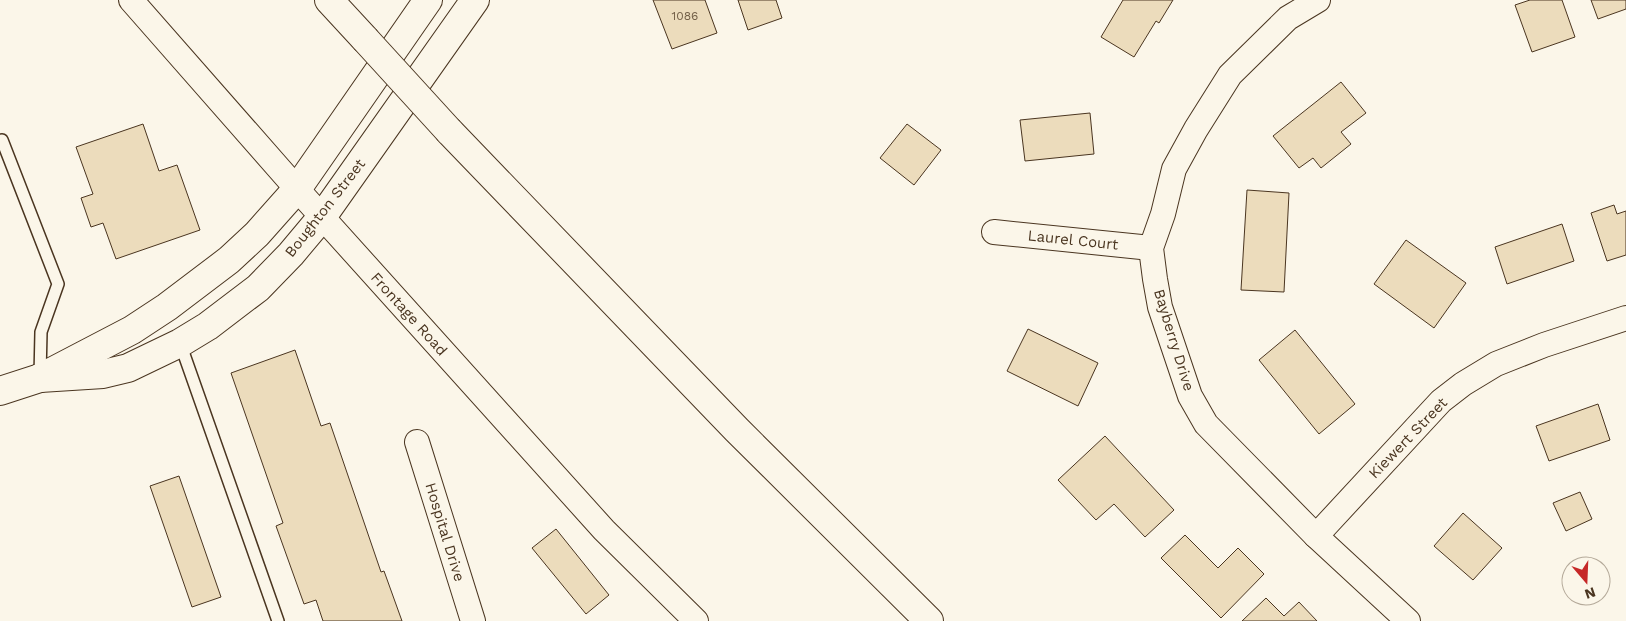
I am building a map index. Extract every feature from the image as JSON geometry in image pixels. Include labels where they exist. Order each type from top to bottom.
[{"type":"main road","points":[[329,0],[449,131],[737,430],[930,621]]},
{"type":"main road","name":"Boughton Street","points":[[0,391],[40,378],[132,330],[175,302],[229,260],[256,234],[297,189],[428,0]]},
{"type":"main road","name":"Boughton Street","points":[[40,378],[103,374],[128,368],[180,343],[208,326],[258,288],[291,254],[322,217],[475,0]]},
{"type":"street","name":"Frontage Road","points":[[131,0],[297,189],[604,530],[696,621]]},
{"type":"street","name":"Bayberry Drive","points":[[1318,0],[1288,18],[1230,75],[1196,129],[1174,169],[1152,248],[1160,307],[1190,396],[1206,424],[1316,536],[1408,621]]},
{"type":"street","name":"Laurel Court","points":[[994,232],[1152,248]]},
{"type":"street","name":"Kiewert Street","points":[[1316,536],[1441,401],[1463,384],[1496,364],[1544,345],[1626,318]]},
{"type":"street","name":"Hospital Drive","points":[[417,442],[473,621]]},
{"type":"lane","points":[[2,140],[58,284],[41,332],[40,378]]},
{"type":"lane","points":[[180,343],[278,621]]},
{"type":"building","points":[[653,0],[705,0],[717,33],[672,49]]},
{"type":"building","points":[[738,0],[776,0],[782,18],[748,30]]},
{"type":"building","points":[[1123,0],[1173,0],[1159,23],[1156,21],[1134,57],[1101,37]]},
{"type":"building","points":[[1530,0],[1562,0],[1575,37],[1532,52],[1515,5]]},
{"type":"building","points":[[1591,0],[1626,0],[1626,9],[1598,19]]},
{"type":"building","points":[[1341,82],[1366,113],[1341,132],[1351,144],[1321,168],[1313,158],[1299,168],[1273,136]]},
{"type":"building","points":[[1090,113],[1094,154],[1025,161],[1020,120]]},
{"type":"building","points":[[143,124],[159,171],[177,165],[200,230],[116,259],[103,223],[91,227],[81,198],[93,194],[76,147]]},
{"type":"building","points":[[907,124],[941,150],[914,185],[880,158]]},
{"type":"building","points":[[1247,190],[1289,193],[1284,292],[1241,290]]},
{"type":"building","points":[[1614,205],[1617,214],[1626,211],[1626,255],[1607,261],[1591,213]]},
{"type":"building","points":[[1562,224],[1574,261],[1507,284],[1495,247]]},
{"type":"building","points":[[1406,240],[1466,283],[1434,328],[1374,284]]},
{"type":"building","points":[[1028,329],[1098,363],[1078,406],[1007,371]]},
{"type":"building","points":[[1295,330],[1355,404],[1319,434],[1259,360]]},
{"type":"building","points":[[295,350],[321,426],[330,423],[381,572],[384,571],[402,621],[323,621],[316,600],[304,604],[276,526],[283,523],[231,373]]},
{"type":"building","points":[[1598,404],[1610,440],[1549,461],[1536,426]]},
{"type":"building","points":[[1105,436],[1174,510],[1145,537],[1114,504],[1096,520],[1058,480]]},
{"type":"building","points":[[179,476],[221,597],[192,607],[150,486]]},
{"type":"building","points":[[1580,492],[1592,519],[1566,531],[1553,503]]},
{"type":"building","points":[[1463,513],[1502,548],[1473,580],[1434,546]]},
{"type":"building","points":[[556,529],[609,595],[586,614],[532,548]]},
{"type":"building","points":[[1185,535],[1218,568],[1238,548],[1264,574],[1221,618],[1161,558]]},
{"type":"building","points":[[1266,598],[1284,616],[1299,602],[1317,621],[1242,621]]}]
